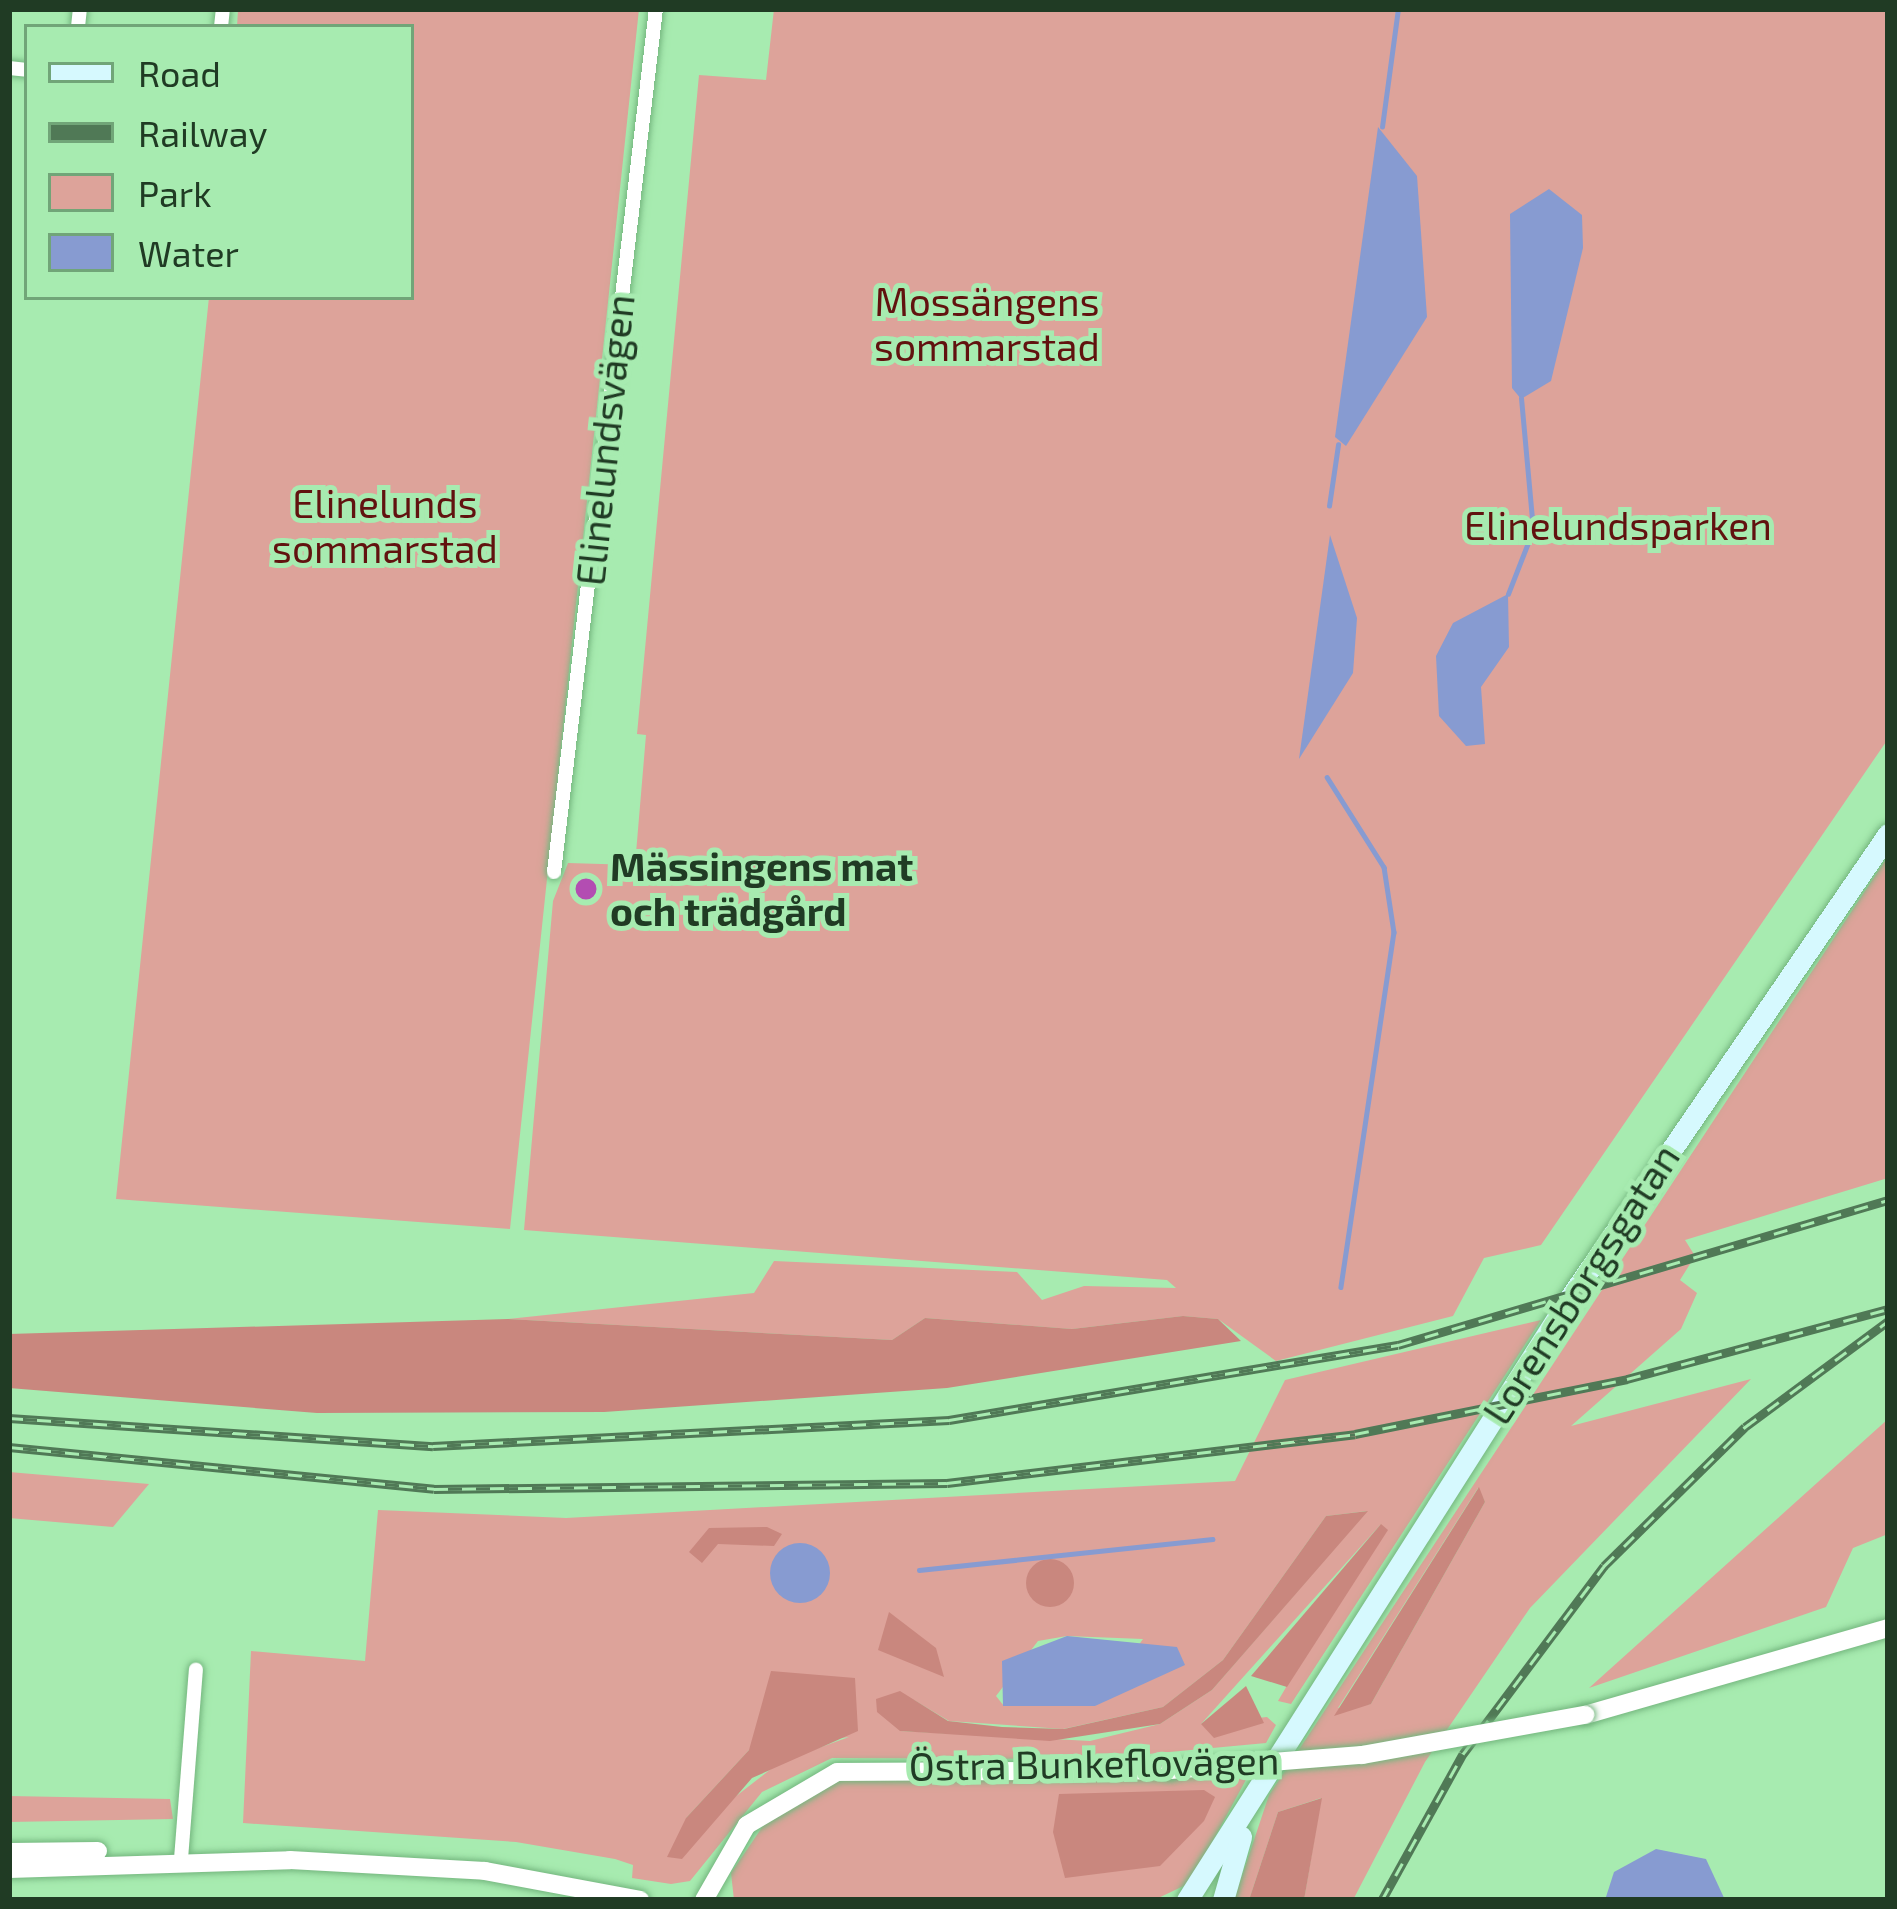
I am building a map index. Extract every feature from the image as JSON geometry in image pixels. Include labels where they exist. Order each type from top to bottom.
[{"type":"main road","name":"Lorensborgsgatan","points":[[1187,1900],[1286,1742],[1888,834]]},
{"type":"main road","name":"Lorensborgsgatan","points":[[1223,1900],[1286,1742]]},
{"type":"street","name":"Elinelundsvägen","points":[[554,872],[656,9]]},
{"type":"street","name":"Östra Bunkeflovägen","points":[[704,1900],[747,1825],[837,1772],[1170,1770],[1362,1755],[1585,1714],[1888,1628]]},
{"type":"street","points":[[181,1859],[196,1670]]},
{"type":"street","points":[[9,1852],[485,1870],[640,1900]]},
{"type":"street","points":[[9,1869],[139,1858]]},
{"type":"green space","name":"Elinelunds sommarstad","points":[[238,9],[639,9],[510,1229],[116,1199],[209,300],[414,300],[414,24],[237,24]]},
{"type":"green space","points":[[774,9],[1888,9],[1888,739],[1541,1245],[1484,1258],[1453,1316],[1276,1361],[1218,1319],[1183,1316],[1072,1329],[925,1318],[892,1340],[508,1319],[754,1293],[774,1261],[1017,1272],[1042,1300],[1084,1286],[1176,1288],[1167,1280],[524,1230],[553,901],[568,863],[635,865],[646,735],[637,734],[699,75],[766,80]]},
{"type":"green space","points":[[1888,856],[1888,1178],[1685,1240],[1695,1256],[1680,1280],[1697,1293],[1681,1329],[1571,1426],[1751,1379],[1530,1608],[1425,1762],[1353,1900],[1304,1900],[1321,1798],[1278,1812],[1249,1900],[1234,1900],[1269,1795]],"holes":[[[1478,1488],[1485,1502],[1371,1704],[1338,1708]]]},
{"type":"green space","points":[[1541,1320],[1291,1704],[1278,1701],[1381,1524],[1201,1724],[1267,1717],[1276,1725],[1266,1743],[1094,1759],[832,1758],[762,1792],[690,1881],[671,1884],[632,1878],[633,1865],[615,1859],[516,1842],[243,1823],[251,1651],[365,1661],[378,1510],[566,1518],[1235,1481],[1285,1380]],"holes":[[[1367,1511],[1212,1690],[1160,1724],[1090,1741],[900,1731],[914,1700],[949,1721],[1063,1729],[1163,1707],[1223,1660],[1326,1516]],[[1067,1636],[1143,1639],[1095,1706],[1004,1706],[996,1696],[1038,1641]],[[849,1737],[780,1762],[726,1804],[686,1818],[749,1750]]]},
{"type":"green space","points":[[1888,1419],[1888,1534],[1853,1548],[1826,1607],[1589,1688]]},
{"type":"green space","points":[[9,1472],[149,1484],[113,1527],[9,1518]]},
{"type":"green space","points":[[871,1775],[1035,1780],[1248,1776],[1190,1883],[1154,1900],[734,1900],[731,1873],[767,1820],[825,1784]]},
{"type":"green space","points":[[9,1796],[170,1799],[173,1819],[9,1822]]},
{"type":"shaded area","points":[[1183,1316],[1218,1319],[1241,1341],[947,1388],[604,1412],[317,1413],[9,1388],[9,1334],[508,1319],[892,1340],[925,1318],[1072,1329]]},
{"type":"shaded area","points":[[1479,1487],[1485,1502],[1371,1704],[1334,1716]]},
{"type":"shaded area","points":[[1368,1511],[1212,1690],[1160,1724],[1050,1741],[900,1731],[877,1712],[876,1699],[900,1691],[948,1721],[1002,1727],[1064,1729],[1163,1707],[1223,1660],[1326,1516]]},
{"type":"shaded area","points":[[1381,1524],[1388,1530],[1287,1687],[1251,1676]]},
{"type":"shaded area","points":[[767,1527],[782,1534],[774,1546],[718,1544],[702,1563],[689,1552],[709,1528]]},
{"type":"shaded area","points":[[1050,1559],[1067,1566],[1074,1583],[1067,1600],[1050,1607],[1033,1600],[1026,1583],[1033,1566]]},
{"type":"shaded area","points":[[889,1612],[936,1648],[944,1677],[878,1650]]},
{"type":"shaded area","points":[[771,1671],[855,1678],[858,1731],[752,1778],[682,1859],[667,1857],[686,1818],[749,1750]]},
{"type":"shaded area","points":[[1246,1686],[1264,1723],[1214,1738],[1201,1724]]},
{"type":"shaded area","points":[[1204,1790],[1215,1797],[1204,1821],[1160,1866],[1065,1878],[1053,1832],[1059,1794]]},
{"type":"shaded area","points":[[1322,1798],[1304,1900],[1249,1900],[1278,1812]]},
{"type":"water","points":[[1378,127],[1417,176],[1427,317],[1346,446],[1335,437]]},
{"type":"water","points":[[1549,189],[1582,215],[1583,248],[1551,381],[1521,399],[1512,388],[1510,214]]},
{"type":"water","points":[[1330,535],[1357,618],[1353,673],[1299,759]]},
{"type":"water","points":[[1508,594],[1509,647],[1481,687],[1485,744],[1466,746],[1439,716],[1436,656],[1453,623]]},
{"type":"water","points":[[800,1543],[821,1552],[830,1573],[821,1594],[800,1603],[779,1594],[770,1573],[779,1552]]},
{"type":"water","points":[[1067,1636],[1177,1647],[1185,1665],[1095,1706],[1003,1706],[1002,1661]]},
{"type":"water","points":[[1656,1849],[1706,1859],[1725,1900],[1605,1900],[1614,1872]]},
{"type":"waterway","points":[[1382,127],[1398,9]]},
{"type":"waterway","points":[[1508,594],[1533,530],[1521,399]]},
{"type":"waterway","points":[[1329,506],[1338,445]]},
{"type":"waterway","points":[[1327,777],[1384,867],[1394,932],[1341,1287]]},
{"type":"waterway","points":[[919,1570],[1212,1539]]},
{"type":"railway","points":[[9,1418],[433,1446],[949,1420],[1398,1345],[1888,1200]]},
{"type":"railway","points":[[9,1447],[434,1489],[947,1483],[1355,1434],[1627,1379],[1888,1309]]},
{"type":"railway","points":[[1382,1900],[1463,1754],[1604,1566],[1745,1427],[1888,1321]]},
{"type":"place","name":"Mässingens mat och trädgård","points":[[586,889]]},
{"type":"park label","name":"Mossängens sommarstad","points":[[987,324]]},
{"type":"park label","name":"Elinelundsparken","points":[[1618,525]]}]
